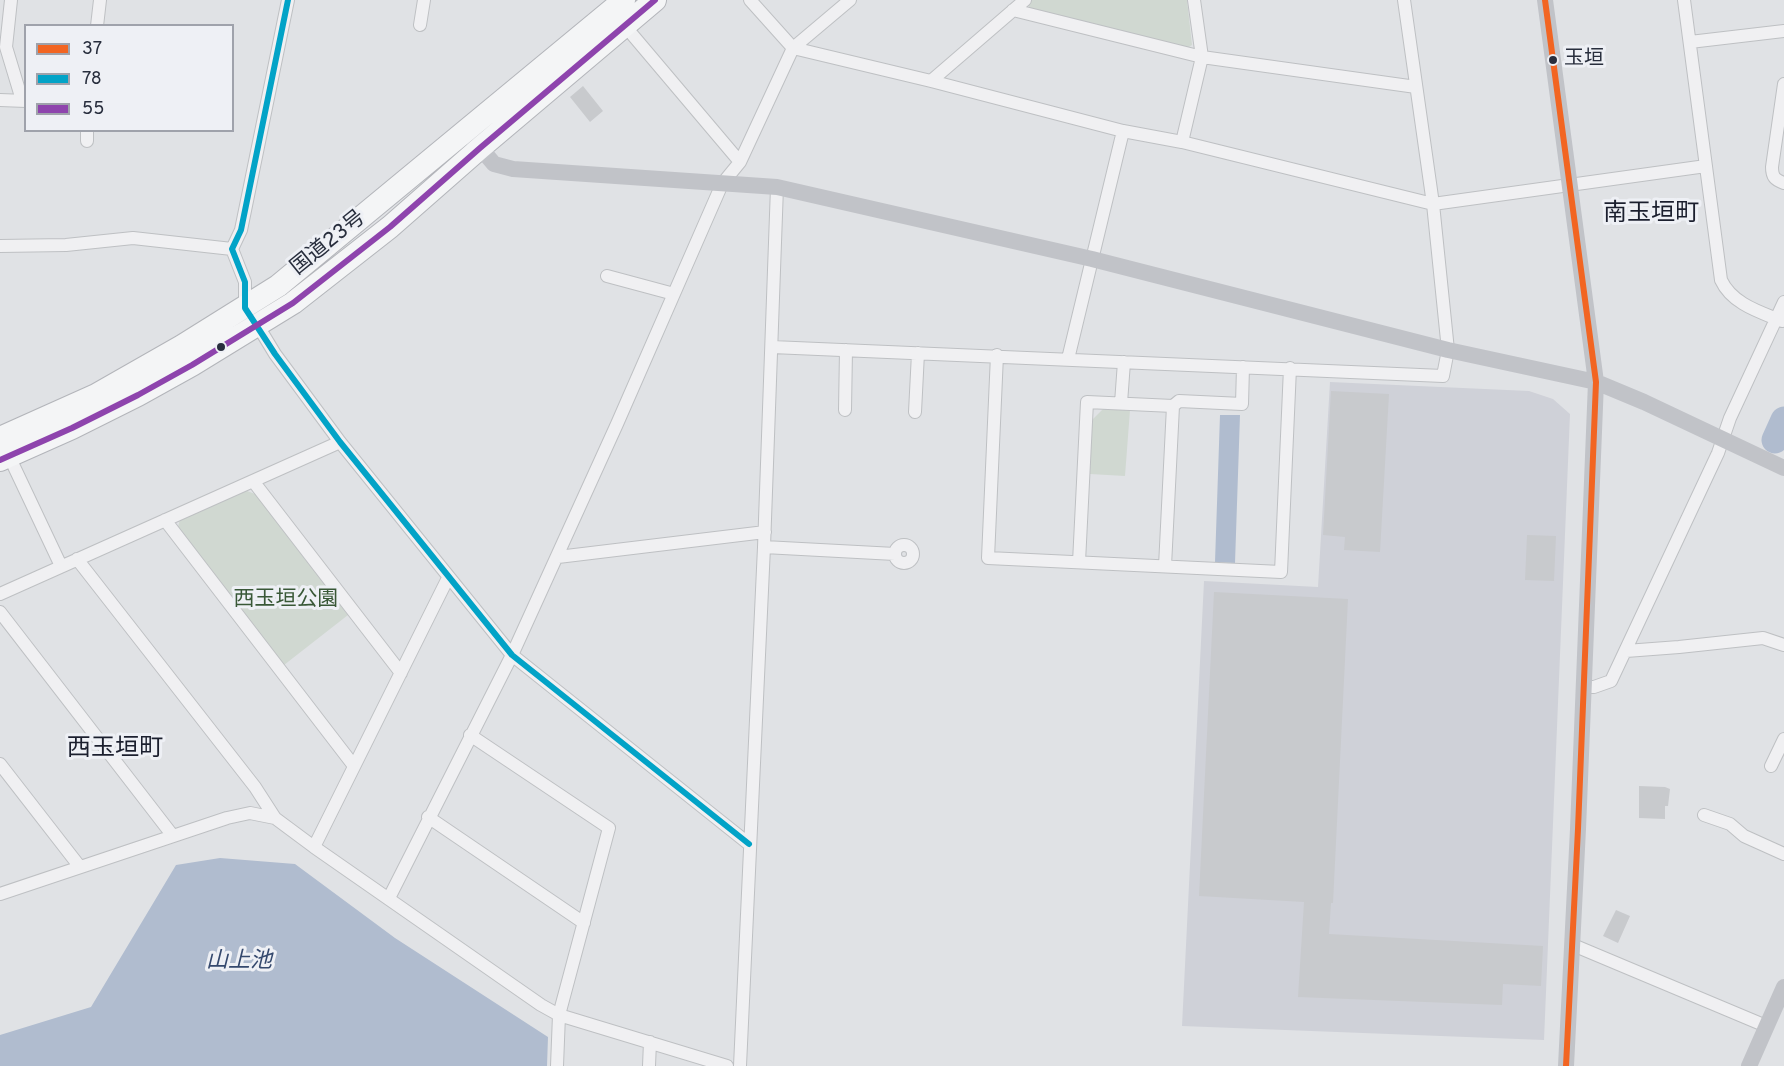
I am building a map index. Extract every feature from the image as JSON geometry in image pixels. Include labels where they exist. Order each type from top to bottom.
[{"type":"highway","name":"国道23号","points":[[474,140],[624,0]]},
{"type":"highway","name":"国道23号","points":[[3,451],[96,395],[252,317],[278,286],[625,26],[655,0]]},
{"type":"street","points":[[0,100],[24,100],[6,47],[11,0]]},
{"type":"street","points":[[97,24],[100,0]]},
{"type":"street","points":[[288,0],[241,230],[232,249],[245,282],[252,317],[275,354],[340,442],[512,655],[749,844]]},
{"type":"street","points":[[420,25],[424,0]]},
{"type":"street","points":[[750,0],[793,48],[1123,131],[1182,142],[1433,204],[1706,166]]},
{"type":"street","points":[[389,898],[512,655],[558,557],[722,184],[740,162],[793,48],[850,0]]},
{"type":"street","points":[[931,81],[1025,0]]},
{"type":"street","points":[[1182,142],[1202,57],[1194,0]]},
{"type":"street","points":[[772,347],[1443,376],[1448,350],[1433,204],[1404,0]]},
{"type":"street","points":[[1545,0],[1596,382],[1566,1066]]},
{"type":"street","points":[[1684,0],[1721,280],[1737,300],[1780,320]]},
{"type":"street","points":[[1013,10],[1202,57],[1416,87]]},
{"type":"street","points":[[625,26],[740,162]]},
{"type":"street","points":[[1690,42],[1784,31]]},
{"type":"street","points":[[1784,84],[1772,167],[1776,180],[1784,183]]},
{"type":"street","points":[[1068,359],[1123,131]]},
{"type":"street","points":[[474,140],[494,164],[513,169],[777,187],[1092,259],[1448,350],[1596,382],[1784,468]]},
{"type":"street","points":[[740,1066],[765,532],[777,187]]},
{"type":"street","points":[[0,246],[66,245],[133,238],[232,249]]},
{"type":"street","points":[[607,276],[674,294]]},
{"type":"street","points":[[1584,687],[1594,687],[1611,681],[1724,440],[1730,418],[1780,320],[1784,302]]},
{"type":"street","points":[[845,410],[846,350]]},
{"type":"street","points":[[915,412],[918,353]]},
{"type":"street","points":[[997,355],[988,558],[1281,572],[1290,368]]},
{"type":"street","points":[[1121,403],[1124,362]]},
{"type":"street","points":[[1080,562],[1087,402],[1173,406],[1179,401],[1242,404],[1244,367]]},
{"type":"street","points":[[1166,566],[1173,406]]},
{"type":"street","points":[[0,594],[340,442]]},
{"type":"street","points":[[3,451],[21,478],[61,566]]},
{"type":"street","points":[[253,481],[401,673]]},
{"type":"street","points":[[165,520],[354,766]]},
{"type":"street","points":[[558,557],[765,532]]},
{"type":"street","points":[[764,547],[895,554]]},
{"type":"street","points":[[77,559],[255,787],[275,819]]},
{"type":"street","points":[[314,847],[448,578]]},
{"type":"street","points":[[0,612],[173,836]]},
{"type":"street","points":[[1626,651],[1763,638],[1784,645]]},
{"type":"street","points":[[470,735],[609,828],[559,1015],[557,1066]]},
{"type":"street","points":[[1771,766],[1784,739]]},
{"type":"street","points":[[0,764],[80,867]]},
{"type":"street","points":[[0,894],[227,818],[250,813],[275,819],[541,1005],[559,1015],[727,1066]]},
{"type":"street","points":[[1704,815],[1730,824],[1744,836],[1784,854]]},
{"type":"street","points":[[429,816],[584,923]]},
{"type":"street","points":[[1573,945],[1766,1026]]},
{"type":"street","points":[[1749,1066],[1784,987]]},
{"type":"street","points":[[649,1066],[650,1042]]},
{"type":"shaded area","points":[[1330,382],[1529,391],[1553,399],[1570,414],[1544,1040],[1182,1026],[1204,581],[1318,587]]},
{"type":"green space","points":[[1031,0],[1187,0],[1192,45],[1187,48],[1030,10],[1028,2]]},
{"type":"green space","points":[[1103,409],[1130,410],[1125,476],[1090,474],[1092,420]]},
{"type":"green space","name":"西玉垣公園","points":[[247,491],[255,494],[348,615],[284,665],[178,527],[180,519]]},
{"type":"water","points":[[1220,415],[1240,415],[1235,563],[1215,562]]},
{"type":"water","name":"山上池","points":[[220,858],[295,864],[395,938],[548,1037],[547,1066],[0,1066],[0,1035],[91,1007],[176,865]]},
{"type":"building","points":[[583,86],[603,111],[590,122],[570,97]]},
{"type":"building","points":[[1331,391],[1389,394],[1380,552],[1344,550],[1345,537],[1323,535]]},
{"type":"building","points":[[1527,535],[1556,536],[1554,581],[1525,580]]},
{"type":"building","points":[[1214,592],[1348,599],[1333,903],[1331,903],[1329,934],[1543,946],[1541,986],[1503,984],[1502,1005],[1298,997],[1304,902],[1199,896]]},
{"type":"building","points":[[1639,786],[1670,789],[1668,806],[1665,806],[1665,819],[1639,818]]},
{"type":"building","points":[[1616,910],[1630,916],[1618,943],[1603,936]]},
{"type":"waterway","points":[[1775,440],[1784,420]]},
{"type":"transit line","name":"78","points":[[288,0],[241,230],[232,249],[245,282],[245,308],[275,354],[340,442],[512,655],[749,844]]},
{"type":"transit line","name":"55","points":[[0,460],[138,395],[293,303],[390,227],[655,0]]},
{"type":"transit line","name":"37","points":[[1545,0],[1596,382],[1566,1066]]},
{"type":"place","name":"玉垣","points":[[1553,60]]},
{"type":"district","name":"南玉垣町","points":[[1651,215]]},
{"type":"district","name":"西玉垣町","points":[[115,750]]}]
